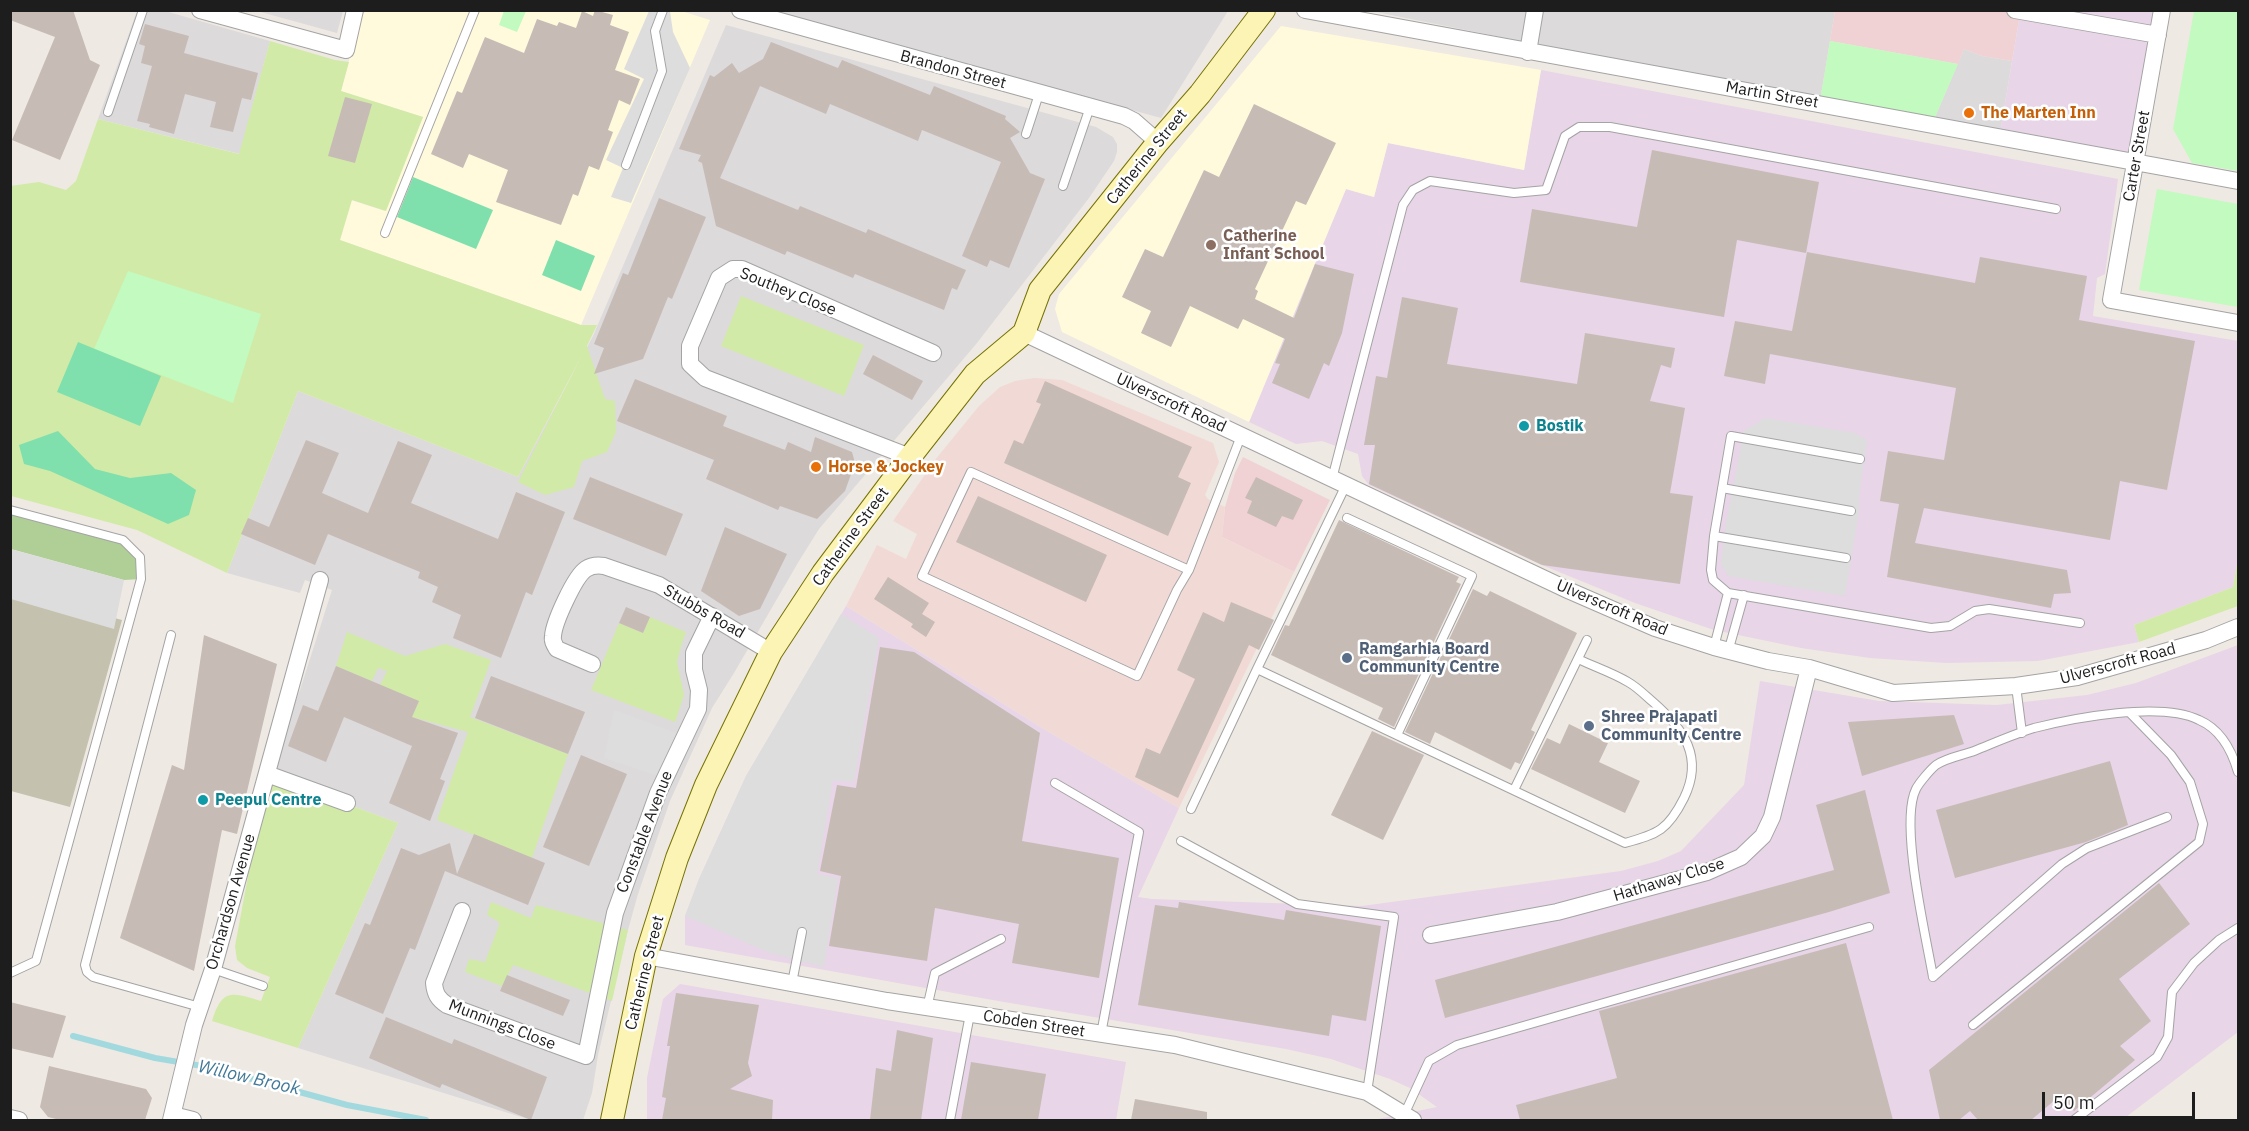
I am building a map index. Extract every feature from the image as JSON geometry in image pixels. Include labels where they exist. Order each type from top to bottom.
[{"type":"street","points":[[200,10],[346,50],[355,10]]},
{"type":"street","name":"Brandon Street","points":[[740,10],[1124,116],[1134,121],[1158,142]]},
{"type":"street","name":"Catherine Street","points":[[612,1120],[646,956],[677,858],[706,785],[771,652],[823,573],[910,457],[975,374],[1024,333],[1040,290],[1158,142],[1200,94],[1264,10]]},
{"type":"street","name":"Martin Street","points":[[1305,10],[2238,181]]},
{"type":"street","points":[[1528,52],[1535,10]]},
{"type":"street","points":[[2015,10],[2158,35]]},
{"type":"street","name":"Carter Street","points":[[2163,10],[2111,300],[2238,323]]},
{"type":"street","name":"Southey Close","points":[[910,457],[705,378],[690,364],[690,346],[719,278],[733,269],[742,269],[933,353]]},
{"type":"street","name":"Ulverscroft Road","points":[[1024,333],[1570,591],[1655,628],[1721,650],[1809,668],[1893,693],[2016,686],[2077,677],[2206,640],[2238,627]]},
{"type":"street","name":"Stubbs Road","points":[[592,664],[557,649],[553,639],[555,627],[576,579],[588,567],[604,566],[659,585],[771,652]]},
{"type":"street","name":"Orchardson Avenue","points":[[172,1118],[178,1085],[213,969],[320,580]]},
{"type":"street","name":"Constable Avenue","points":[[586,1056],[615,912],[658,793],[698,709],[699,690],[694,670],[694,653],[712,616]]},
{"type":"street","name":"Hathaway Close","points":[[1431,935],[1557,912],[1707,872],[1741,857],[1763,836],[1773,817],[1809,668]]},
{"type":"street","points":[[267,774],[347,803]]},
{"type":"street","name":"Munnings Close","points":[[462,911],[434,983],[435,992],[440,1000],[502,1027],[586,1056]]},
{"type":"street","name":"Cobden Street","points":[[646,956],[927,1008],[1175,1045],[1367,1092],[1408,1118]]},
{"type":"street","points":[[172,1118],[193,1120]]},
{"type":"street","points":[[10,1119],[19,1120]]},
{"type":"lane","points":[[108,112],[143,10]]},
{"type":"lane","points":[[386,233],[474,10]]},
{"type":"lane","points":[[626,165],[662,71],[656,31],[663,10]]},
{"type":"lane","points":[[1026,134],[1039,94]]},
{"type":"lane","points":[[1063,186],[1090,107]]},
{"type":"lane","points":[[1191,809],[1257,669],[1339,482],[1403,205],[1413,190],[1430,181],[1514,193],[1546,190],[1565,135],[1579,127],[1610,127],[2056,209]]},
{"type":"lane","points":[[1189,570],[971,472],[922,576],[1137,676],[1177,590],[1189,570],[1241,436]]},
{"type":"lane","points":[[1860,459],[1731,436],[1714,536],[1711,570],[1713,580],[1728,592],[1931,628],[1950,626],[1975,611],[1989,609],[2080,623]]},
{"type":"lane","points":[[1722,488],[1851,511]]},
{"type":"lane","points":[[10,510],[123,540],[140,557],[141,579],[36,961],[10,973]]},
{"type":"lane","points":[[1347,518],[1472,576],[1397,735]]},
{"type":"lane","points":[[1714,536],[1846,558]]},
{"type":"lane","points":[[1721,650],[1728,592]]},
{"type":"lane","points":[[1721,650],[1744,595]]},
{"type":"lane","points":[[171,635],[85,965],[87,972],[93,977],[200,1007]]},
{"type":"lane","points":[[1514,790],[1587,640]]},
{"type":"lane","points":[[1257,669],[1625,843],[1652,836],[1674,818],[1682,802],[1693,766],[1686,738],[1669,716],[1629,682],[1578,659]]},
{"type":"lane","points":[[2016,686],[2022,733]]},
{"type":"lane","points":[[2167,817],[2087,848],[2070,859],[1933,977],[1910,837],[1909,812],[1916,789],[1936,765],[2022,733],[2076,719],[2163,711],[2198,719],[2216,730],[2233,754],[2238,772]]},
{"type":"lane","points":[[1973,1025],[2199,842],[2203,824],[2190,782],[2171,755],[2130,713]]},
{"type":"lane","points":[[1055,783],[1139,832],[1101,1034]]},
{"type":"lane","points":[[1181,842],[1297,903],[1394,917],[1367,1092]]},
{"type":"lane","points":[[1408,1118],[1429,1061],[1457,1045],[1869,927]]},
{"type":"lane","points":[[2074,1120],[2157,1057],[2168,1037],[2172,992],[2194,963],[2219,940],[2238,928]]},
{"type":"lane","points":[[792,983],[802,932]]},
{"type":"lane","points":[[927,1008],[935,973],[1000,939]]},
{"type":"lane","points":[[213,969],[263,986]]},
{"type":"lane","points":[[950,1120],[970,1014]]},
{"type":"shaded area","points":[[343,10],[337,33],[257,11]]},
{"type":"shaded area","points":[[678,10],[710,20],[581,325],[340,240],[351,200],[385,211],[423,117],[341,91],[362,11]]},
{"type":"shaded area","points":[[1997,10],[2020,14],[2012,61],[1982,56],[1964,49],[1958,64],[1830,41],[1835,11]]},
{"type":"shaded area","points":[[137,11],[165,11],[270,41],[240,154],[98,119]]},
{"type":"shaded area","points":[[649,11],[670,11],[673,32],[690,68],[631,203],[611,197],[623,168],[606,160],[644,79],[624,69]]},
{"type":"shaded area","points":[[772,11],[1228,11],[1161,118]]},
{"type":"shaded area","points":[[1371,11],[1835,11],[1820,101]]},
{"type":"shaded area","points":[[2041,11],[2156,11],[2153,30]]},
{"type":"shaded area","points":[[2020,14],[2152,39],[2134,154],[2000,133]]},
{"type":"shaded area","points":[[726,25],[1096,127],[1113,137],[1117,144],[1117,152],[1114,161],[1089,198],[977,343],[819,529],[799,561],[712,708],[670,801],[628,930],[598,1055],[592,1093],[583,1120],[531,1120],[298,1048],[398,823],[267,774],[300,690],[332,590],[305,580],[300,593],[227,573],[298,391],[518,477],[593,336]]},
{"type":"shaded area","name":"Catherine Infant School","points":[[1281,26],[1541,70],[1524,170],[1388,143],[1374,197],[1346,189],[1249,422],[1062,332],[1055,309],[1059,294]]},
{"type":"shaded area","points":[[1964,49],[1982,56],[2012,61],[2000,133],[1933,122]]},
{"type":"shaded area","points":[[1541,70],[2118,179],[2105,274],[2097,278],[2093,316],[2238,341],[2238,558],[2233,587],[2134,625],[2139,642],[2038,661],[1946,663],[1870,658],[1801,648],[1714,630],[1635,603],[1542,565],[1369,485],[1362,476],[1358,454],[1322,441],[1296,444],[1249,422],[1346,189],[1374,197],[1388,143],[1524,170]]},
{"type":"shaded area","points":[[1034,378],[1062,380],[1213,443],[1219,462],[1205,495],[1208,499],[1225,507],[1222,537],[1294,572],[1179,808],[1044,729],[846,606],[877,545],[906,559],[917,534],[893,521],[935,460],[979,406],[1000,387],[1015,381]]},
{"type":"shaded area","points":[[1765,418],[1855,433],[1867,440],[1859,512],[1845,596],[1728,576],[1721,564],[1726,523],[1744,431]]},
{"type":"shaded area","points":[[1243,457],[1330,500],[1294,572],[1222,537],[1225,507],[1235,473]]},
{"type":"shaded area","points":[[10,549],[124,580],[114,629],[11,599]]},
{"type":"shaded area","points":[[10,590],[122,620],[70,807],[11,791]]},
{"type":"shaded area","points":[[846,606],[1044,729],[1179,808],[1138,897],[1362,906],[1621,871],[1658,861],[1681,851],[1744,785],[1760,681],[1879,701],[1997,705],[2087,695],[2136,683],[2238,645],[2238,1032],[2122,1120],[1373,1120],[1437,1107],[1410,1088],[1390,1079],[1331,1059],[1286,1049],[685,945],[685,916],[699,879],[746,776]]},
{"type":"shaded area","points":[[841,614],[879,638],[854,782],[833,780],[817,874],[838,878],[824,967],[770,953],[685,916],[699,879],[746,776]]},
{"type":"shaded area","points":[[614,710],[680,734],[661,777],[604,758]]},
{"type":"shaded area","points":[[680,984],[1126,1062],[1116,1120],[647,1120],[647,1078],[663,999]]},
{"type":"green space","points":[[504,11],[526,11],[517,32],[499,25]]},
{"type":"green space","points":[[2194,11],[2238,11],[2238,171],[2192,163],[2173,129]]},
{"type":"green space","points":[[270,41],[349,62],[341,91],[423,117],[386,211],[352,200],[340,240],[581,325],[597,325],[587,346],[605,399],[615,401],[616,432],[607,452],[582,461],[574,487],[545,495],[518,482],[582,355],[518,477],[298,391],[227,573],[137,530],[11,496],[10,186],[39,182],[66,190],[76,181],[98,119],[239,154]]},
{"type":"green space","points":[[1830,41],[1958,64],[1933,122],[1820,101]]},
{"type":"green space","points":[[413,177],[493,210],[476,249],[397,217]]},
{"type":"green space","points":[[2157,189],[2238,204],[2238,307],[2139,290]]},
{"type":"green space","points":[[556,240],[595,256],[581,291],[542,275]]},
{"type":"green space","points":[[128,271],[261,314],[233,403],[94,349]]},
{"type":"green space","points":[[741,296],[864,345],[844,396],[721,346]]},
{"type":"green space","points":[[78,342],[161,376],[140,426],[57,392]]},
{"type":"green space","points":[[58,431],[95,469],[130,478],[171,473],[196,490],[189,515],[168,524],[50,471],[24,464],[19,445]]},
{"type":"green space","points":[[10,510],[123,540],[140,557],[141,579],[124,580],[11,549]]},
{"type":"green space","points":[[2238,558],[2238,606],[2139,642],[2134,625],[2233,587]]},
{"type":"green space","points":[[650,617],[686,632],[677,662],[684,695],[675,722],[591,690],[619,623],[643,633]]},
{"type":"green space","points":[[347,632],[405,656],[445,644],[491,660],[470,717],[568,754],[532,858],[437,820],[468,732],[412,717],[419,701],[380,685],[387,671],[378,668],[372,681],[336,666]]},
{"type":"green space","points":[[267,774],[398,823],[298,1048],[212,1021],[220,1003],[229,995],[261,1001],[270,977],[247,968],[237,960],[235,946]]},
{"type":"green space","points":[[491,902],[531,918],[536,905],[628,930],[612,1001],[513,965],[502,986],[465,972],[469,959],[485,962],[499,925],[499,922],[487,915]]},
{"type":"building","points":[[10,10],[73,10],[90,60],[100,65],[60,160],[12,140],[55,37],[10,20]]},
{"type":"building","points":[[595,10],[613,15],[610,25],[629,32],[615,70],[640,79],[630,105],[619,100],[608,130],[613,132],[599,170],[589,166],[578,196],[573,194],[561,225],[496,202],[508,170],[469,154],[463,168],[431,154],[457,91],[462,93],[485,37],[524,53],[537,19],[557,26],[559,22],[576,28],[582,11],[593,16]]},
{"type":"building","points":[[145,24],[189,36],[184,53],[258,73],[251,100],[242,98],[233,132],[210,127],[216,102],[185,94],[174,134],[137,121],[152,66],[141,63],[145,46],[139,44]]},
{"type":"building","points":[[771,42],[838,68],[842,60],[930,95],[934,86],[1006,116],[1005,119],[1020,132],[1010,138],[1030,173],[1045,179],[1009,268],[990,260],[987,267],[962,256],[1001,162],[922,130],[918,141],[830,104],[826,114],[760,86],[720,178],[798,210],[800,206],[866,233],[868,229],[966,270],[957,290],[952,288],[944,310],[855,274],[853,278],[787,251],[785,255],[716,226],[702,163],[698,161],[701,155],[679,149],[710,75],[714,77],[732,63],[739,73],[763,59]]},
{"type":"building","points":[[345,97],[372,104],[355,163],[328,156]]},
{"type":"building","points":[[1254,104],[1336,143],[1306,205],[1296,201],[1255,289],[1258,291],[1255,299],[1294,318],[1315,264],[1354,274],[1342,333],[1329,366],[1324,363],[1309,399],[1272,383],[1280,364],[1275,363],[1285,339],[1243,319],[1238,329],[1190,306],[1171,347],[1141,333],[1151,311],[1122,297],[1145,249],[1163,257],[1204,170],[1219,177]]},
{"type":"building","points":[[1652,150],[1819,182],[1806,253],[1737,240],[1724,317],[1520,282],[1532,209],[1637,227]]},
{"type":"building","points":[[659,198],[706,217],[672,299],[668,297],[643,359],[594,374],[604,348],[594,344],[623,273],[628,275]]},
{"type":"building","points":[[1807,252],[1975,283],[1980,257],[2087,276],[2079,320],[2195,341],[2167,490],[2120,481],[2110,540],[1924,508],[1915,543],[2067,570],[2071,593],[2054,594],[2051,608],[1887,577],[1899,504],[1880,501],[1888,451],[1944,460],[1956,388],[1770,354],[1765,384],[1724,376],[1735,321],[1792,331]]},
{"type":"building","name":"Bostik","points":[[1402,297],[1458,308],[1447,364],[1577,384],[1585,333],[1675,348],[1671,368],[1661,365],[1650,401],[1685,408],[1670,493],[1693,496],[1680,584],[1542,565],[1369,484],[1375,445],[1364,445],[1376,376],[1387,378]]},
{"type":"building","points":[[873,355],[923,381],[912,400],[863,374]]},
{"type":"building","points":[[635,379],[727,416],[723,426],[785,450],[788,442],[811,452],[815,437],[852,452],[855,463],[845,491],[817,519],[780,506],[778,510],[706,479],[714,460],[617,421]]},
{"type":"building","points":[[1045,381],[1192,447],[1178,477],[1191,483],[1168,536],[1004,463],[1014,440],[1023,444],[1041,404],[1036,402]]},
{"type":"building","points":[[306,440],[339,453],[322,493],[368,513],[398,441],[432,455],[411,503],[498,539],[516,492],[565,512],[532,595],[526,592],[501,658],[453,638],[461,615],[432,602],[438,587],[418,578],[420,572],[328,534],[315,565],[241,534],[248,518],[269,527]]},
{"type":"building","points":[[590,477],[683,514],[666,556],[573,519]]},
{"type":"building","points":[[1256,477],[1303,500],[1293,520],[1282,516],[1276,527],[1247,513],[1252,501],[1245,498]]},
{"type":"building","points":[[978,496],[1107,555],[1086,602],[956,542]]},
{"type":"building","points":[[1339,520],[1459,577],[1456,582],[1461,584],[1394,727],[1378,719],[1383,708],[1271,655],[1285,625],[1289,626]]},
{"type":"building","points":[[725,527],[787,554],[760,609],[739,616],[701,591]]},
{"type":"building","points":[[888,577],[929,603],[922,614],[935,622],[926,637],[911,627],[913,624],[874,599]]},
{"type":"building","points":[[1473,589],[1487,596],[1490,591],[1577,633],[1531,730],[1535,732],[1520,764],[1515,762],[1511,770],[1435,732],[1430,744],[1405,732]]},
{"type":"building","points":[[1231,602],[1274,620],[1259,650],[1249,645],[1178,798],[1135,777],[1146,748],[1160,754],[1195,679],[1177,670],[1203,612],[1224,622]]},
{"type":"building","points":[[626,607],[650,617],[643,633],[619,623]]},
{"type":"building","name":"Peepul Centre","points":[[204,635],[277,664],[237,834],[222,830],[194,971],[120,938],[172,765],[184,770]]},
{"type":"building","points":[[880,647],[914,652],[1040,733],[1022,841],[1119,858],[1099,978],[1012,963],[1019,924],[935,908],[927,961],[829,946],[841,876],[820,871],[837,785],[856,788]]},
{"type":"building","points":[[336,666],[419,701],[412,717],[458,733],[440,779],[445,781],[430,821],[389,803],[412,746],[344,717],[326,762],[288,746],[303,705],[318,711]]},
{"type":"building","points":[[491,676],[585,712],[568,754],[475,718]]},
{"type":"building","points":[[1954,715],[1964,744],[1862,776],[1848,722]]},
{"type":"building","points":[[1569,724],[1608,743],[1599,762],[1640,781],[1625,813],[1531,769],[1547,738],[1560,744]]},
{"type":"building","points":[[1372,731],[1424,755],[1383,840],[1331,815]]},
{"type":"building","points":[[581,755],[627,774],[589,866],[543,847]]},
{"type":"building","points":[[2110,761],[2128,825],[2086,842],[1955,878],[1936,810]]},
{"type":"building","points":[[1865,790],[1890,893],[1445,1018],[1435,980],[1834,870],[1816,805]]},
{"type":"building","points":[[474,834],[545,863],[528,905],[445,871],[415,950],[410,948],[383,1014],[335,994],[365,923],[370,925],[401,848],[419,855],[450,843],[457,874]]},
{"type":"building","points":[[2159,883],[2190,924],[2119,979],[2151,1021],[2120,1046],[2135,1060],[2074,1111],[2061,1095],[2031,1120],[1978,1120],[1970,1111],[1959,1120],[1940,1120],[1929,1070]]},
{"type":"building","points":[[1179,902],[1284,920],[1286,910],[1381,926],[1366,1021],[1332,1015],[1329,1036],[1138,1005],[1155,905],[1178,908]]},
{"type":"building","points":[[1846,943],[1893,1120],[1520,1120],[1516,1105],[1617,1078],[1599,1011]]},
{"type":"building","points":[[507,975],[570,1000],[563,1016],[500,991]]},
{"type":"building","points":[[676,993],[759,1005],[748,1063],[752,1076],[730,1089],[773,1100],[772,1120],[662,1120],[666,1098],[662,1097],[670,1046],[667,1046]]},
{"type":"building","points":[[10,1002],[66,1016],[53,1058],[10,1048]]},
{"type":"building","points":[[386,1017],[452,1044],[454,1039],[547,1077],[531,1120],[442,1084],[440,1088],[369,1058]]},
{"type":"building","points":[[897,1030],[933,1038],[921,1120],[870,1120],[876,1068],[891,1071]]},
{"type":"building","points":[[971,1062],[1046,1074],[1038,1120],[961,1120]]},
{"type":"building","points":[[49,1066],[146,1089],[152,1098],[145,1120],[60,1120],[48,1117],[40,1107]]},
{"type":"building","points":[[1135,1099],[1207,1112],[1207,1120],[1131,1120]]},
{"type":"waterway","name":"Willow Brook","points":[[73,1036],[155,1058],[208,1067],[347,1105],[426,1120]]},
{"type":"place","name":"The Marten Inn","points":[[1969,113]]},
{"type":"place","name":"Catherine Infant School","points":[[1211,245]]},
{"type":"place","name":"Bostik","points":[[1524,426]]},
{"type":"place","name":"Horse & Jockey","points":[[816,467]]},
{"type":"place","name":"Ramgarhia Board Community Centre","points":[[1347,658]]},
{"type":"place","name":"Shree Prajapati Community Centre","points":[[1589,726]]},
{"type":"place","name":"Peepul Centre","points":[[203,800]]}]
